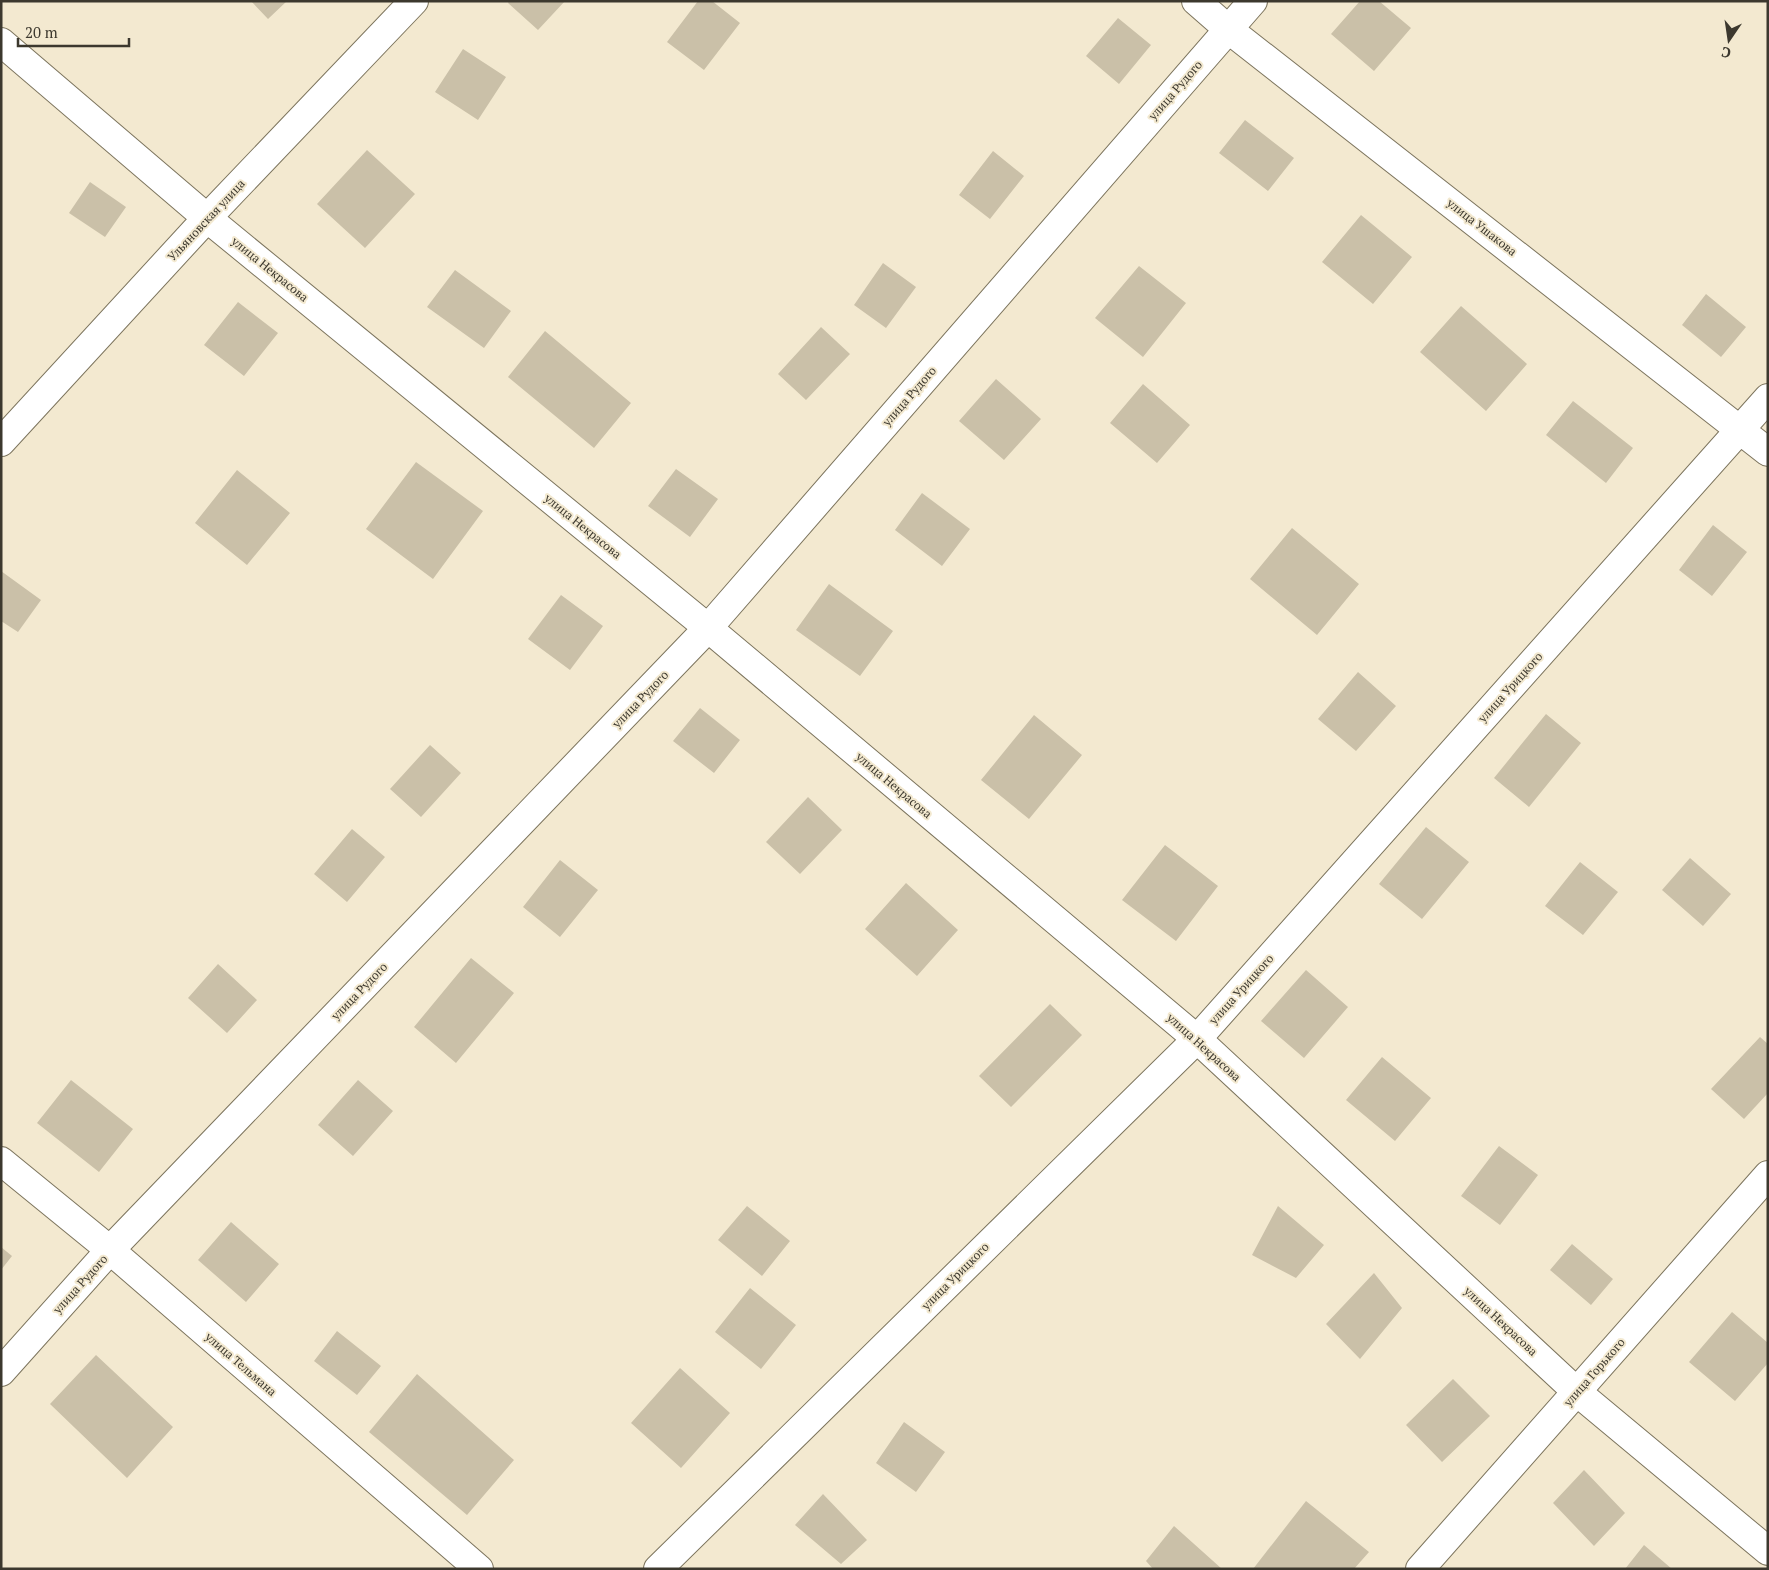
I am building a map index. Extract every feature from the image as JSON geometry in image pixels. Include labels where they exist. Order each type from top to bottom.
[{"type":"street","name":"Ульяновская улица","points":[[1,442],[207,218],[414,1]]},
{"type":"street","name":"улица Ушакова","points":[[1196,1],[1228,29],[1740,428],[1768,452]]},
{"type":"street","name":"улица Рудого","points":[[1,1372],[110,1250],[708,628],[1253,1]]},
{"type":"street","name":"улица Некрасова","points":[[1,42],[207,218],[708,628],[1196,1039],[1577,1392],[1768,1551]]},
{"type":"street","name":"улица Урицкого","points":[[658,1569],[1196,1039],[1768,398]]},
{"type":"street","name":"улица Тельмана","points":[[1,1162],[110,1250],[479,1569]]},
{"type":"street","name":"улица Горького","points":[[1420,1569],[1768,1175]]},
{"type":"building","points":[[251,1],[287,1],[268,19]]},
{"type":"building","points":[[509,1],[565,1],[538,30],[508,3]]},
{"type":"building","points":[[698,1],[712,1],[740,23],[704,70],[667,42]]},
{"type":"building","points":[[1360,1],[1379,1],[1411,28],[1374,71],[1331,34]]},
{"type":"building","points":[[1118,18],[1151,45],[1119,84],[1086,56]]},
{"type":"building","points":[[463,49],[506,77],[478,120],[435,92]]},
{"type":"building","points":[[1245,120],[1294,158],[1268,191],[1219,153]]},
{"type":"building","points":[[367,150],[415,194],[365,248],[317,204]]},
{"type":"building","points":[[993,151],[1024,176],[990,219],[959,195]]},
{"type":"building","points":[[90,182],[126,207],[105,237],[69,213]]},
{"type":"building","points":[[1361,215],[1412,257],[1373,304],[1322,262]]},
{"type":"building","points":[[883,263],[916,287],[886,328],[854,305]]},
{"type":"building","points":[[1139,266],[1186,303],[1143,357],[1095,318]]},
{"type":"building","points":[[455,270],[511,311],[484,348],[427,307]]},
{"type":"building","points":[[1706,294],[1746,327],[1721,357],[1682,325]]},
{"type":"building","points":[[238,302],[278,333],[244,376],[204,345]]},
{"type":"building","points":[[1461,306],[1527,364],[1486,411],[1420,352]]},
{"type":"building","points":[[821,327],[850,354],[806,400],[778,374]]},
{"type":"building","points":[[545,331],[631,403],[594,448],[508,377]]},
{"type":"building","points":[[996,379],[1041,419],[1004,460],[959,421]]},
{"type":"building","points":[[1143,384],[1190,425],[1157,463],[1110,423]]},
{"type":"building","points":[[1573,401],[1633,448],[1606,483],[1546,435]]},
{"type":"building","points":[[416,462],[483,511],[433,579],[366,529]]},
{"type":"building","points":[[676,469],[718,499],[690,537],[648,506]]},
{"type":"building","points":[[237,470],[290,513],[247,565],[195,523]]},
{"type":"building","points":[[922,493],[970,529],[942,566],[895,530]]},
{"type":"building","points":[[1713,525],[1747,552],[1712,596],[1679,570]]},
{"type":"building","points":[[1292,528],[1359,584],[1317,635],[1250,579]]},
{"type":"building","points":[[1,571],[41,600],[18,632],[1,621]]},
{"type":"building","points":[[829,584],[893,631],[860,676],[796,630]]},
{"type":"building","points":[[561,595],[603,626],[570,670],[528,639]]},
{"type":"building","points":[[1358,672],[1396,706],[1356,751],[1318,719]]},
{"type":"building","points":[[700,708],[740,740],[714,773],[673,741]]},
{"type":"building","points":[[1546,714],[1581,743],[1529,807],[1494,778]]},
{"type":"building","points":[[1034,715],[1082,755],[1029,819],[981,780]]},
{"type":"building","points":[[430,745],[461,773],[421,817],[390,789]]},
{"type":"building","points":[[808,797],[842,830],[800,874],[766,842]]},
{"type":"building","points":[[1426,827],[1469,862],[1422,919],[1379,884]]},
{"type":"building","points":[[352,829],[385,857],[347,902],[314,874]]},
{"type":"building","points":[[1165,845],[1218,886],[1176,941],[1122,900]]},
{"type":"building","points":[[1690,858],[1731,894],[1703,926],[1662,890]]},
{"type":"building","points":[[560,860],[598,890],[560,937],[523,907]]},
{"type":"building","points":[[1580,862],[1618,892],[1583,935],[1545,906]]},
{"type":"building","points":[[906,883],[958,930],[917,976],[865,929]]},
{"type":"building","points":[[471,958],[514,993],[456,1063],[414,1027]]},
{"type":"building","points":[[218,964],[257,1000],[227,1033],[188,998]]},
{"type":"building","points":[[1306,970],[1348,1007],[1304,1058],[1261,1021]]},
{"type":"building","points":[[1050,1004],[1082,1035],[1011,1107],[979,1076]]},
{"type":"building","points":[[1760,1037],[1768,1044],[1768,1093],[1744,1119],[1711,1089]]},
{"type":"building","points":[[1382,1057],[1431,1098],[1395,1141],[1346,1100]]},
{"type":"building","points":[[71,1080],[133,1129],[99,1172],[37,1123]]},
{"type":"building","points":[[358,1080],[393,1111],[353,1156],[318,1125]]},
{"type":"building","points":[[1499,1146],[1538,1175],[1500,1225],[1461,1196]]},
{"type":"building","points":[[747,1206],[790,1241],[762,1276],[718,1240]]},
{"type":"building","points":[[1278,1206],[1324,1245],[1296,1278],[1252,1255]]},
{"type":"building","points":[[231,1222],[279,1264],[246,1302],[198,1260]]},
{"type":"building","points":[[1572,1244],[1613,1279],[1591,1305],[1550,1270]]},
{"type":"building","points":[[1,1247],[12,1256],[1,1270]]},
{"type":"building","points":[[1374,1273],[1402,1308],[1360,1359],[1326,1324]]},
{"type":"building","points":[[750,1288],[796,1325],[761,1369],[715,1332]]},
{"type":"building","points":[[1732,1312],[1768,1343],[1768,1363],[1735,1401],[1689,1362]]},
{"type":"building","points":[[337,1331],[381,1366],[357,1395],[314,1361]]},
{"type":"building","points":[[96,1355],[173,1427],[127,1478],[50,1404]]},
{"type":"building","points":[[680,1368],[730,1413],[681,1468],[631,1423]]},
{"type":"building","points":[[417,1374],[514,1460],[467,1515],[369,1432]]},
{"type":"building","points":[[1453,1379],[1490,1416],[1442,1462],[1406,1425]]},
{"type":"building","points":[[904,1422],[945,1452],[916,1492],[876,1463]]},
{"type":"building","points":[[1584,1470],[1625,1513],[1594,1546],[1553,1503]]},
{"type":"building","points":[[823,1494],[867,1540],[841,1564],[795,1525]]},
{"type":"building","points":[[1306,1501],[1369,1552],[1354,1569],[1253,1569]]},
{"type":"building","points":[[1174,1526],[1222,1569],[1153,1569],[1146,1561]]},
{"type":"building","points":[[1644,1545],[1672,1569],[1625,1569]]}]
